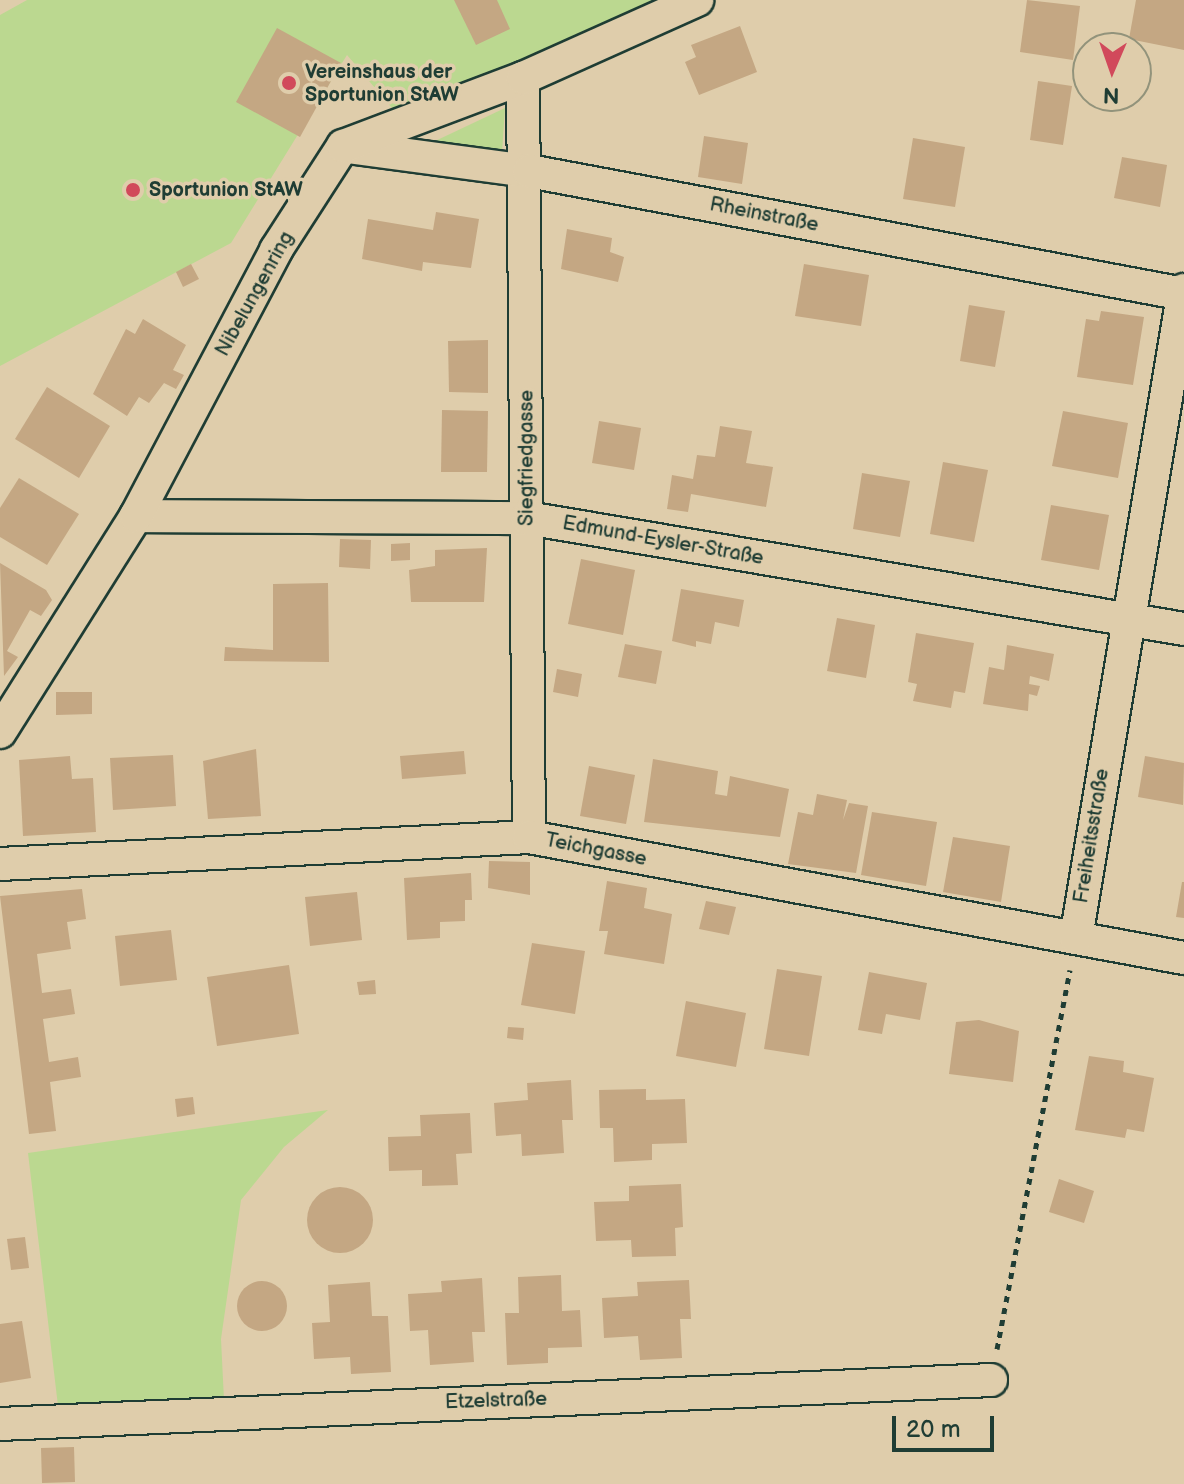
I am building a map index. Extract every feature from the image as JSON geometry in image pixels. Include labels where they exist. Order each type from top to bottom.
[{"type":"street","points":[[343,146],[523,78],[697,0]]},
{"type":"street","name":"Siegfriedgasse","points":[[523,78],[529,171],[529,837]]},
{"type":"street","name":"Rheinstraße","points":[[343,146],[529,171],[1184,293]]},
{"type":"street","name":"Nibelungenring","points":[[0,732],[136,516],[276,250],[343,146]]},
{"type":"street","name":"Freiheitsstraße","points":[[1076,938],[1126,619],[1184,293]]},
{"type":"street","name":"Edmund-Eysler-Straße","points":[[136,516],[527,518],[1184,629]]},
{"type":"street","name":"Teichgasse","points":[[0,864],[529,837],[1184,958]]},
{"type":"street","name":"Etzelstraße","points":[[0,1424],[991,1380]]},
{"type":"path","points":[[991,1380],[1076,938]]},
{"type":"green space","name":"Sportunion StAW","points":[[27,0],[662,0],[397,114],[347,55],[231,243],[0,366],[0,15]]},
{"type":"green space","points":[[505,108],[502,153],[433,142]]},
{"type":"green space","points":[[328,1110],[284,1147],[241,1200],[221,1339],[224,1400],[58,1406],[28,1153]]},
{"type":"building","points":[[454,0],[497,0],[510,29],[476,45]]},
{"type":"building","points":[[1027,0],[1080,6],[1077,32],[1072,32],[1072,60],[1020,52]]},
{"type":"building","points":[[1136,0],[1184,0],[1184,50],[1152,44],[1152,32],[1130,32]]},
{"type":"building","points":[[740,26],[757,72],[699,95],[685,62],[696,57],[691,45]]},
{"type":"building","name":"Vereinshaus der Sportunion StAW","points":[[277,28],[341,63],[300,137],[236,102]]},
{"type":"building","points":[[1038,81],[1072,86],[1063,145],[1030,140]]},
{"type":"building","points":[[704,136],[748,143],[742,184],[698,177]]},
{"type":"building","points":[[913,138],[965,147],[955,207],[903,199]]},
{"type":"building","points":[[1122,157],[1167,165],[1160,207],[1114,198]]},
{"type":"building","points":[[436,212],[479,219],[471,268],[423,262],[422,271],[362,259],[368,219],[433,230]]},
{"type":"building","points":[[567,229],[612,238],[610,252],[624,257],[618,282],[561,269]]},
{"type":"building","points":[[191,264],[199,279],[183,287],[176,272]]},
{"type":"building","points":[[804,264],[869,275],[861,326],[795,316]]},
{"type":"building","points":[[969,305],[1005,311],[995,367],[960,361]]},
{"type":"building","points":[[1101,311],[1144,317],[1133,385],[1077,377],[1086,319],[1099,321]]},
{"type":"building","points":[[143,319],[186,345],[173,370],[184,375],[176,389],[164,383],[149,403],[139,397],[127,416],[93,394],[126,329],[135,334]]},
{"type":"building","points":[[488,340],[488,393],[449,392],[448,341]]},
{"type":"building","points":[[47,387],[110,426],[79,478],[15,439]]},
{"type":"building","points":[[442,410],[488,411],[487,472],[441,472]]},
{"type":"building","points":[[1063,411],[1128,423],[1118,478],[1052,466]]},
{"type":"building","points":[[599,421],[641,428],[634,470],[592,463]]},
{"type":"building","points":[[720,426],[752,431],[746,463],[773,467],[766,507],[691,494],[688,512],[667,509],[672,475],[693,479],[697,455],[715,457]]},
{"type":"building","points":[[943,462],[988,470],[974,542],[930,534]]},
{"type":"building","points":[[862,473],[910,481],[900,537],[853,529]]},
{"type":"building","points":[[19,478],[79,514],[47,565],[0,537],[0,508]]},
{"type":"building","points":[[1051,505],[1109,515],[1099,570],[1041,560]]},
{"type":"building","points":[[340,539],[371,540],[370,569],[339,567]]},
{"type":"building","points":[[410,543],[410,560],[391,561],[391,544]]},
{"type":"building","points":[[487,548],[484,602],[411,602],[409,570],[435,566],[435,550]]},
{"type":"building","points":[[581,559],[635,570],[623,635],[568,624]]},
{"type":"building","points":[[0,563],[46,590],[52,600],[41,616],[30,610],[7,651],[18,657],[4,676]]},
{"type":"building","points":[[328,583],[329,662],[224,661],[225,647],[273,650],[273,584]]},
{"type":"building","points":[[681,589],[744,600],[739,627],[715,622],[711,644],[696,641],[696,647],[672,641]]},
{"type":"building","points":[[837,618],[875,625],[866,678],[827,671]]},
{"type":"building","points":[[916,633],[974,643],[965,693],[954,691],[951,708],[913,701],[917,684],[908,682]]},
{"type":"building","points":[[625,644],[662,651],[656,684],[618,677]]},
{"type":"building","points":[[1007,645],[1054,654],[1049,681],[1030,676],[1029,684],[1040,686],[1037,696],[1029,694],[1028,711],[983,704],[989,667],[1004,670]]},
{"type":"building","points":[[557,669],[582,674],[578,697],[553,692]]},
{"type":"building","points":[[56,692],[92,692],[92,714],[56,715]]},
{"type":"building","points":[[256,749],[261,816],[208,819],[203,761]]},
{"type":"building","points":[[464,751],[466,774],[402,779],[400,756]]},
{"type":"building","points":[[173,755],[176,806],[113,810],[110,758]]},
{"type":"building","points":[[70,756],[72,779],[93,778],[96,832],[23,836],[19,760]]},
{"type":"building","points":[[1145,756],[1184,763],[1183,805],[1138,797]]},
{"type":"building","points":[[653,759],[718,771],[715,794],[727,796],[730,776],[789,789],[780,837],[644,822]]},
{"type":"building","points":[[589,766],[635,775],[626,824],[580,816]]},
{"type":"building","points":[[817,794],[847,800],[843,820],[849,803],[868,806],[856,873],[788,864],[798,812],[813,815]]},
{"type":"building","points":[[872,812],[937,822],[926,886],[861,875]]},
{"type":"building","points":[[953,837],[1010,846],[1001,902],[943,892]]},
{"type":"building","points":[[489,861],[530,862],[530,895],[488,888]]},
{"type":"building","points":[[471,873],[472,900],[465,900],[465,921],[440,922],[440,938],[407,940],[404,878]]},
{"type":"building","points":[[607,881],[647,888],[644,908],[672,914],[664,964],[604,954],[608,931],[599,931]]},
{"type":"building","points":[[1184,882],[1184,918],[1176,917]]},
{"type":"building","points":[[82,889],[86,919],[67,922],[71,949],[37,954],[42,993],[71,989],[75,1014],[43,1019],[49,1062],[78,1057],[81,1077],[50,1082],[56,1131],[29,1134],[0,896]]},
{"type":"building","points":[[357,892],[362,940],[310,946],[305,897]]},
{"type":"building","points":[[706,901],[736,907],[729,935],[699,929]]},
{"type":"building","points":[[171,930],[177,980],[120,986],[115,936]]},
{"type":"building","points":[[532,943],[585,951],[575,1014],[521,1005]]},
{"type":"building","points":[[289,965],[299,1034],[217,1046],[207,977]]},
{"type":"building","points":[[777,969],[822,976],[809,1056],[764,1049]]},
{"type":"building","points":[[869,972],[927,983],[920,1020],[886,1014],[882,1034],[858,1030]]},
{"type":"building","points":[[375,980],[376,994],[359,995],[357,982]]},
{"type":"building","points":[[686,1001],[746,1013],[736,1067],[676,1056]]},
{"type":"building","points":[[979,1020],[1019,1031],[1013,1082],[949,1074],[956,1022]]},
{"type":"building","points":[[508,1027],[524,1028],[523,1040],[507,1038]]},
{"type":"building","points":[[1089,1056],[1124,1061],[1123,1072],[1154,1078],[1144,1132],[1127,1129],[1125,1138],[1075,1130]]},
{"type":"building","points":[[571,1080],[573,1120],[562,1120],[564,1153],[522,1156],[521,1134],[496,1136],[494,1103],[528,1100],[527,1083]]},
{"type":"building","points":[[646,1089],[646,1100],[685,1099],[687,1143],[652,1144],[652,1160],[614,1162],[613,1128],[600,1128],[599,1090]]},
{"type":"building","points":[[193,1097],[195,1114],[177,1117],[175,1099]]},
{"type":"building","points":[[470,1113],[472,1153],[456,1154],[458,1185],[422,1186],[422,1170],[389,1171],[388,1137],[421,1136],[420,1115]]},
{"type":"building","points":[[1059,1179],[1094,1191],[1084,1223],[1049,1212]]},
{"type":"building","points":[[681,1184],[683,1227],[675,1228],[676,1256],[632,1257],[631,1240],[596,1241],[594,1202],[629,1201],[629,1186]]},
{"type":"building","points":[[334,1187],[346,1187],[358,1192],[368,1202],[373,1220],[371,1233],[358,1248],[346,1253],[334,1253],[322,1248],[312,1238],[307,1226],[307,1214],[312,1202],[322,1192]]},
{"type":"building","points":[[25,1237],[29,1268],[11,1270],[7,1239]]},
{"type":"building","points":[[561,1275],[562,1311],[580,1310],[582,1347],[548,1348],[548,1363],[507,1365],[505,1313],[519,1313],[518,1277]]},
{"type":"building","points":[[482,1278],[485,1332],[472,1332],[474,1362],[430,1365],[428,1330],[410,1331],[408,1294],[442,1292],[441,1281]]},
{"type":"building","points":[[689,1280],[691,1319],[680,1319],[682,1358],[640,1360],[638,1336],[604,1338],[602,1298],[638,1296],[637,1282]]},
{"type":"building","points":[[262,1281],[280,1288],[287,1306],[280,1324],[262,1331],[244,1324],[237,1306],[244,1288]]},
{"type":"building","points":[[370,1282],[372,1316],[388,1316],[391,1372],[351,1374],[350,1357],[314,1359],[312,1323],[330,1322],[328,1285]]},
{"type":"building","points":[[22,1321],[31,1378],[0,1383],[0,1324]]},
{"type":"building","points":[[74,1447],[75,1482],[42,1483],[41,1448]]},
{"type":"place","name":"Vereinshaus der Sportunion StAW","points":[[289,83]]},
{"type":"place","name":"Sportunion StAW","points":[[133,190]]}]
